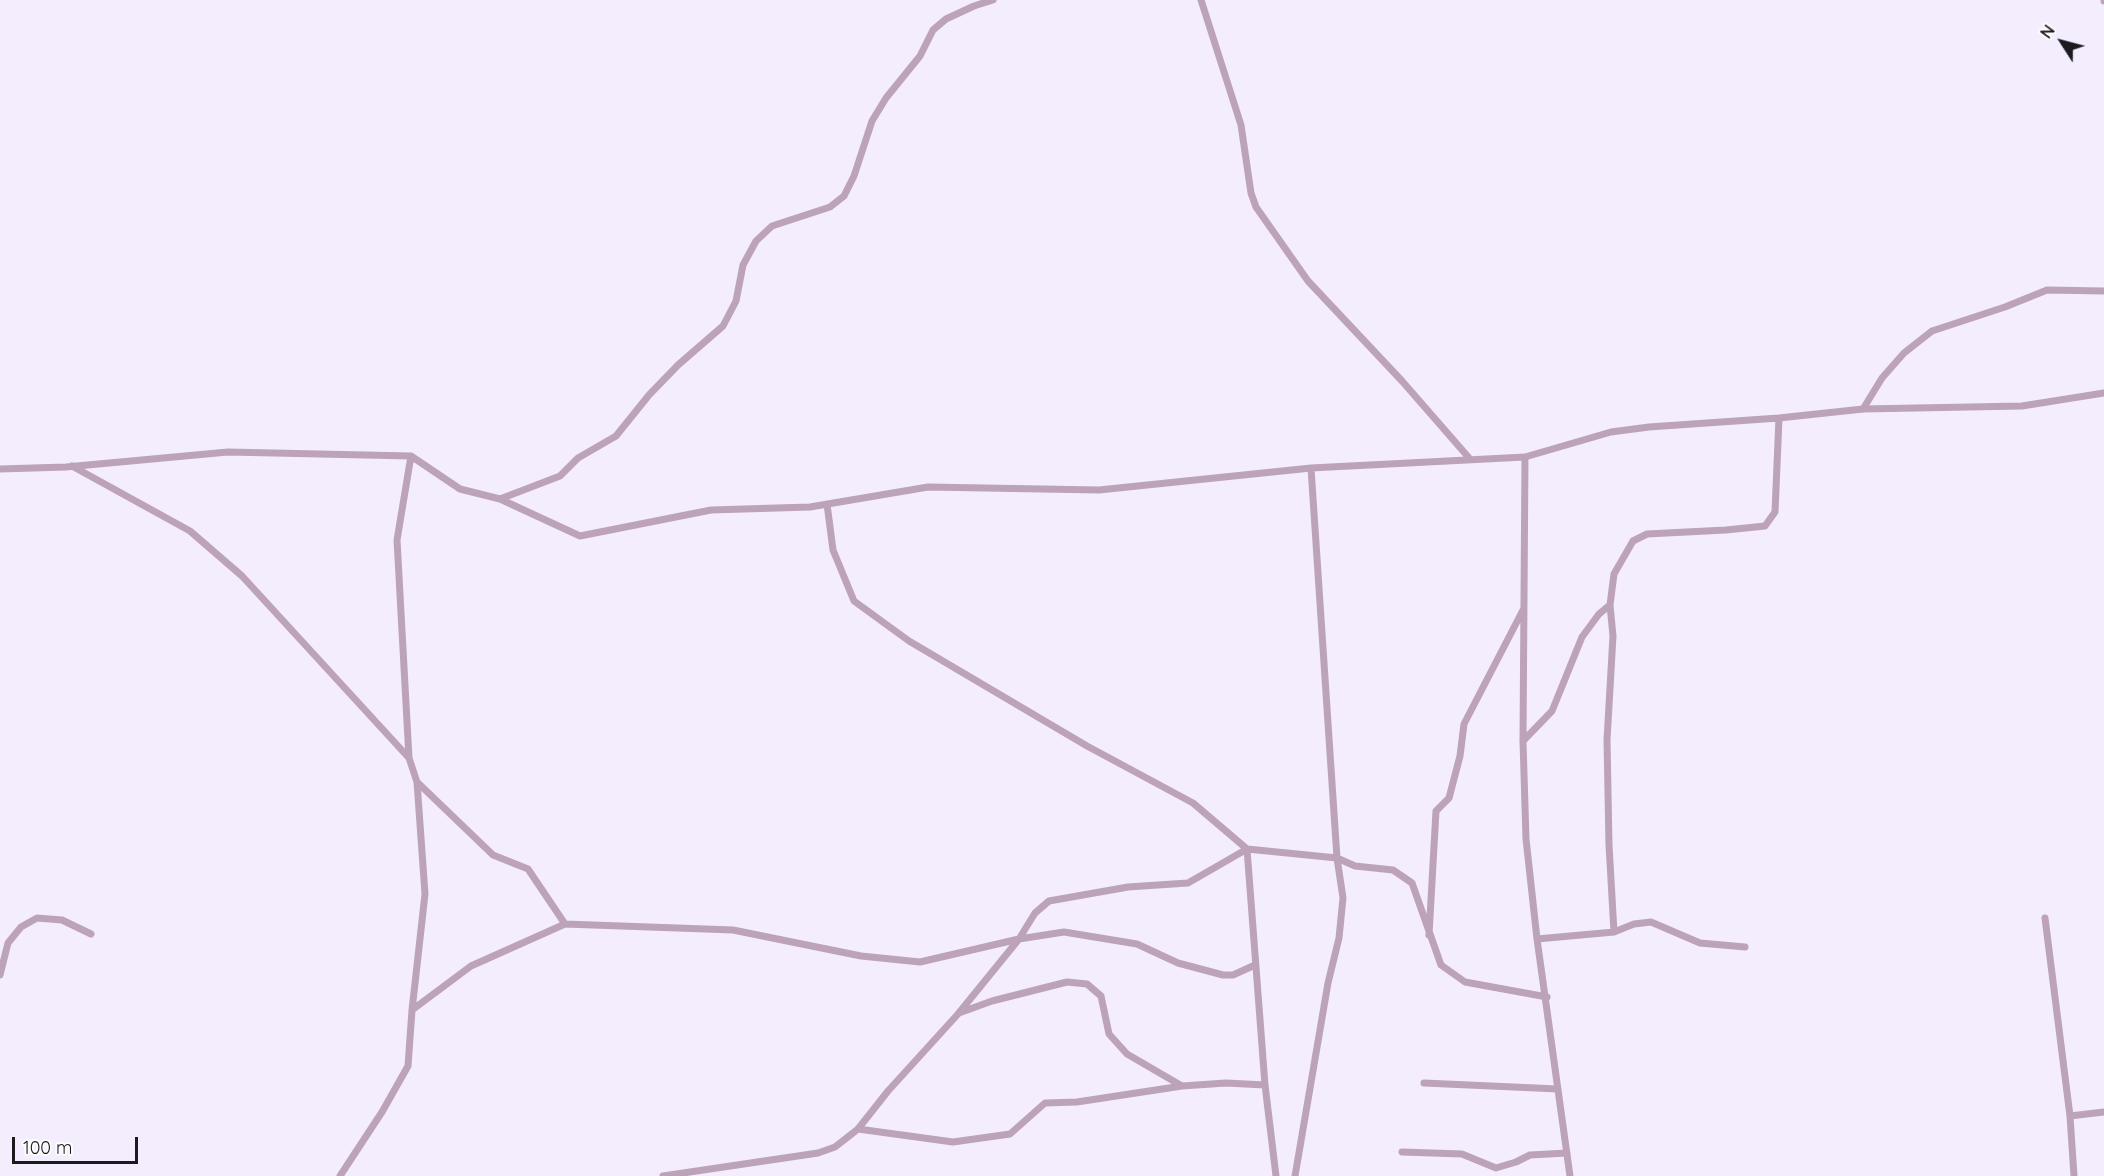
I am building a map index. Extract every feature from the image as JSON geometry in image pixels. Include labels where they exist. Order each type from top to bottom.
[{"type":"street","points":[[500,499],[560,476],[578,458],[616,436],[678,365],[723,326],[736,301],[743,265],[756,241],[772,226],[830,207],[844,196],[854,176],[872,122],[886,98],[913,65],[933,30],[972,3],[993,0]]},
{"type":"street","points":[[1201,0],[1241,125],[1251,193],[1256,207],[1308,281],[1402,381],[1470,459]]},
{"type":"street","points":[[1863,409],[1882,378],[1904,353],[1932,331],[2005,307],[2047,290],[2104,291]]},
{"type":"street","points":[[0,469],[72,466],[228,452],[411,456],[460,489],[500,499],[580,536],[711,510],[788,508],[828,504],[928,487],[1099,490],[1311,468],[1525,457],[1611,432],[1648,427],[1779,418],[1863,409],[2022,406],[2104,393]]},
{"type":"street","points":[[1614,932],[1609,845],[1607,740],[1613,636],[1610,605],[1614,574],[1633,541],[1647,534],[1765,526],[1775,512],[1779,418]]},
{"type":"street","points":[[340,1176],[382,1112],[408,1066],[425,894],[417,782],[409,758],[397,540],[411,456]]},
{"type":"street","points":[[1525,457],[1523,741],[1526,839],[1537,939],[1570,1176]]},
{"type":"street","points":[[72,466],[190,531],[242,576],[409,758]]},
{"type":"street","points":[[1295,1176],[1328,983],[1340,938],[1343,898],[1337,858],[1311,468]]},
{"type":"street","points":[[828,504],[833,550],[854,601],[909,641],[1087,746],[1193,803],[1246,849],[1337,858],[1355,866],[1393,870],[1412,883],[1441,965],[1465,982],[1546,998]]},
{"type":"street","points":[[1523,741],[1552,711],[1582,637],[1599,614],[1610,605]]},
{"type":"street","points":[[1429,936],[1436,811],[1449,798],[1460,756],[1464,724],[1524,608]]},
{"type":"street","points":[[417,782],[493,855],[528,869],[566,924]]},
{"type":"street","points":[[663,1176],[818,1153],[835,1147],[858,1129],[888,1091],[958,1014],[1019,939],[1035,913],[1049,901],[1128,887],[1188,883],[1246,849]]},
{"type":"street","points":[[1246,849],[1265,1086],[1276,1176]]},
{"type":"street","points":[[0,975],[8,943],[21,927],[37,918],[62,920],[91,934]]},
{"type":"street","points":[[2045,918],[2070,1116],[2074,1176]]},
{"type":"street","points":[[1537,939],[1614,932],[1634,924],[1651,922],[1700,943],[1745,947]]},
{"type":"street","points":[[412,1010],[471,966],[566,924],[733,930],[861,956],[920,962],[1019,939],[1064,932],[1137,944],[1178,963],[1223,975],[1233,975],[1255,965]]},
{"type":"street","points":[[958,1014],[992,1001],[1067,982],[1087,984],[1101,996],[1109,1034],[1127,1054],[1182,1086]]},
{"type":"street","points":[[858,1129],[954,1143],[1010,1134],[1045,1103],[1077,1102],[1182,1086],[1226,1083],[1265,1086]]},
{"type":"street","points":[[1424,1083],[1558,1089]]},
{"type":"street","points":[[2070,1116],[2104,1112]]},
{"type":"street","points":[[1402,1152],[1462,1154],[1496,1168],[1530,1155],[1567,1153]]}]
